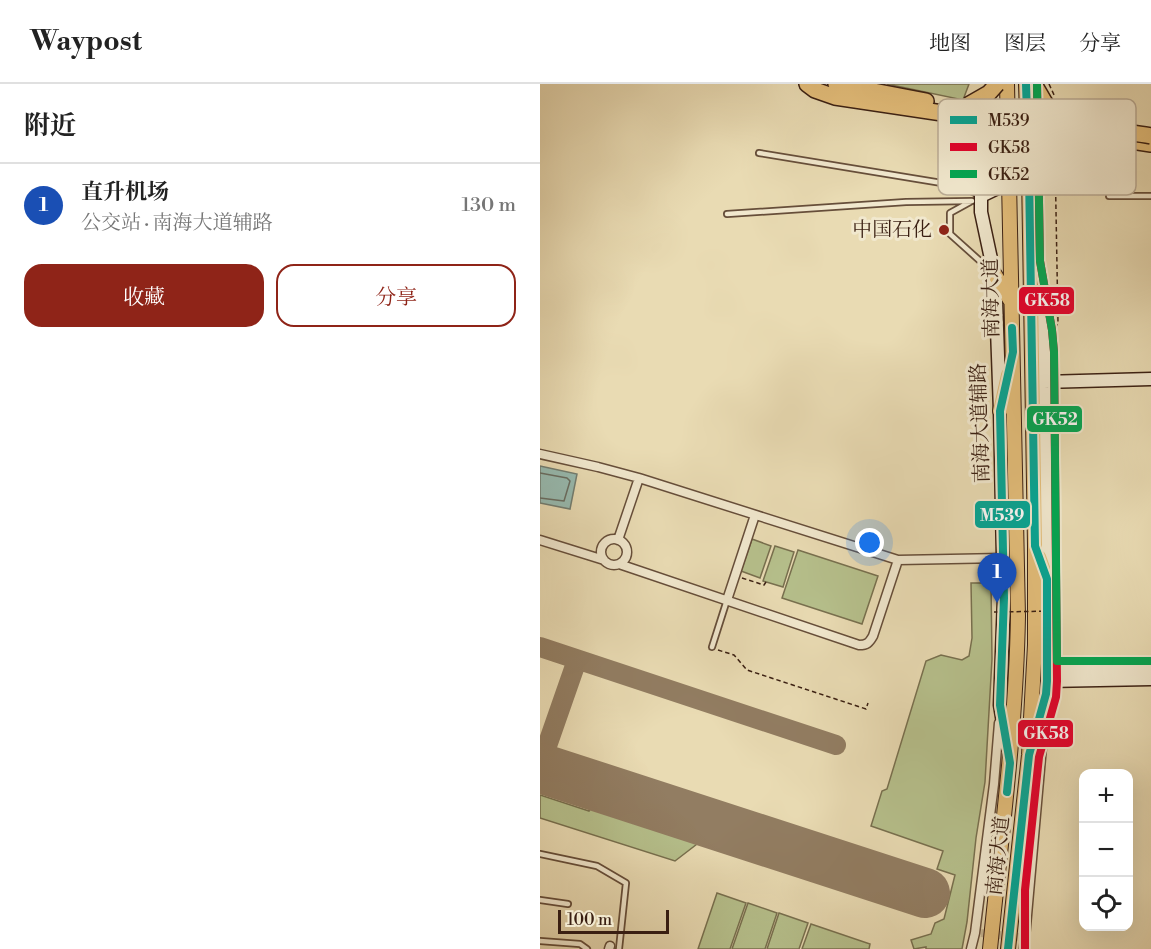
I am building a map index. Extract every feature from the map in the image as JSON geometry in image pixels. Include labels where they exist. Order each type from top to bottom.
[{"type":"highway","points":[[795,84],[811,87],[835,97],[938,112]]},
{"type":"highway","points":[[836,84],[938,103]]},
{"type":"highway","points":[[981,99],[997,84]]},
{"type":"highway","points":[[1034,84],[1048,99]]},
{"type":"highway","points":[[1136,133],[1151,136]]},
{"type":"highway","points":[[1136,142],[1151,144]]},
{"type":"main road","name":"南海大道","points":[[1007,84],[1007,99]]},
{"type":"main road","name":"南海大道","points":[[1026,84],[1026,99]]},
{"type":"main road","points":[[976,198],[982,195]]},
{"type":"main road","name":"南海大道","points":[[990,949],[1010,763],[1017,657],[1010,195]]},
{"type":"main road","name":"南海大道","points":[[1008,949],[1029,755],[1034,675],[1035,546],[1029,195]]},
{"type":"main road","name":"南海大道辅路","points":[[976,198],[994,273],[1003,558],[1000,705]]},
{"type":"main road","points":[[1029,755],[1046,694],[1053,578],[1044,352],[1030,262]]},
{"type":"main road","points":[[994,273],[1012,304]]},
{"type":"main road","points":[[1000,411],[1013,352]]},
{"type":"main road","points":[[1044,381],[1151,379]]},
{"type":"main road","points":[[1035,546],[1053,578]]},
{"type":"main road","points":[[1047,677],[1151,670]]},
{"type":"main road","points":[[1047,677],[1151,680]]},
{"type":"main road","name":"南海大道","points":[[1000,705],[1010,763]]},
{"type":"main road","points":[[1015,889],[1019,941]]},
{"type":"main road","points":[[983,949],[995,897]]},
{"type":"street","points":[[540,454],[639,478],[898,560],[1003,558]]},
{"type":"street","points":[[618,540],[639,478]]},
{"type":"street","points":[[727,600],[755,515]]},
{"type":"street","points":[[540,540],[611,564],[619,564],[859,645],[870,642],[873,636],[898,560]]},
{"type":"street","points":[[604,560],[601,553],[603,545],[609,540],[618,540],[624,544],[627,551],[625,559],[619,564]]},
{"type":"street","points":[[1024,949],[1019,941],[1039,791],[1046,694]]},
{"type":"street","name":"南海大道辅路","points":[[971,949],[978,933],[1000,705]]},
{"type":"lane","points":[[759,153],[938,182]]},
{"type":"lane","points":[[972,195],[976,198]]},
{"type":"lane","points":[[1109,196],[1151,196]]},
{"type":"lane","points":[[726,214],[976,198]]},
{"type":"lane","points":[[976,198],[950,213],[950,234],[994,273]]},
{"type":"lane","points":[[712,647],[727,600]]},
{"type":"lane","points":[[540,854],[597,866],[626,883],[613,948]]},
{"type":"lane","points":[[540,900],[568,904]]},
{"type":"lane","points":[[540,941],[580,944],[587,949]]},
{"type":"path","points":[[1049,84],[1053,92],[1052,99]]},
{"type":"path","points":[[1044,352],[1058,323],[1057,195]]},
{"type":"path","points":[[748,579],[749,574]]},
{"type":"path","points":[[735,575],[764,585],[766,582]]},
{"type":"path","points":[[1053,578],[1059,612],[1059,633]]},
{"type":"path","points":[[994,612],[1059,612]]},
{"type":"path","points":[[712,647],[734,655],[747,670],[866,709],[867,703]]},
{"type":"green space","points":[[887,84],[969,84],[963,99]]},
{"type":"green space","points":[[752,539],[771,546],[760,578],[741,571]]},
{"type":"green space","points":[[775,546],[794,552],[783,587],[763,581]]},
{"type":"green space","points":[[798,550],[878,576],[862,624],[782,598]]},
{"type":"green space","points":[[971,583],[991,583],[992,659],[985,782],[967,922],[962,949],[926,949],[926,947],[914,949],[911,940],[931,934],[935,923],[944,919],[955,875],[937,869],[943,851],[871,826],[882,791],[887,789],[926,661],[941,655],[962,660],[969,656],[972,638]]},
{"type":"green space","points":[[540,795],[589,811],[597,798],[710,834],[675,861],[540,818]]},
{"type":"green space","points":[[717,893],[746,903],[730,949],[698,949]]},
{"type":"green space","points":[[748,903],[777,913],[765,949],[732,949]]},
{"type":"green space","points":[[779,913],[808,923],[799,949],[767,949]]},
{"type":"green space","points":[[811,924],[870,944],[869,949],[802,949]]},
{"type":"water","points":[[540,466],[577,474],[570,509],[540,503]]},
{"type":"taxiway","points":[[540,647],[836,745]]},
{"type":"taxiway","points":[[540,766],[577,660]]},
{"type":"runway","points":[[540,768],[925,893]]},
{"type":"tunnel","points":[[981,933],[1018,937]]},
{"type":"transit line","name":"M539","points":[[1026,84],[1026,99]]},
{"type":"transit line","name":"GK58","points":[[1037,84],[1037,99]]},
{"type":"transit line","name":"GK52","points":[[1037,84],[1037,99]]},
{"type":"transit line","name":"M539","points":[[1008,949],[1029,755],[1046,694],[1047,681],[1047,579],[1035,546],[1029,195]]},
{"type":"transit line","name":"GK58","points":[[1025,949],[1025,890],[1039,757],[1056,697],[1057,681],[1054,352],[1040,261],[1039,195]]},
{"type":"transit line","name":"GK52","points":[[1039,195],[1040,261],[1054,352],[1057,661],[1151,661]]},
{"type":"transit line","name":"M539","points":[[1007,792],[1010,763],[1000,705],[1004,598],[1000,411],[1013,352],[1012,328]]},
{"type":"place","name":"中国石化","points":[[944,230]]},
{"type":"place","name":"直升机场","points":[[997,603]]}]
